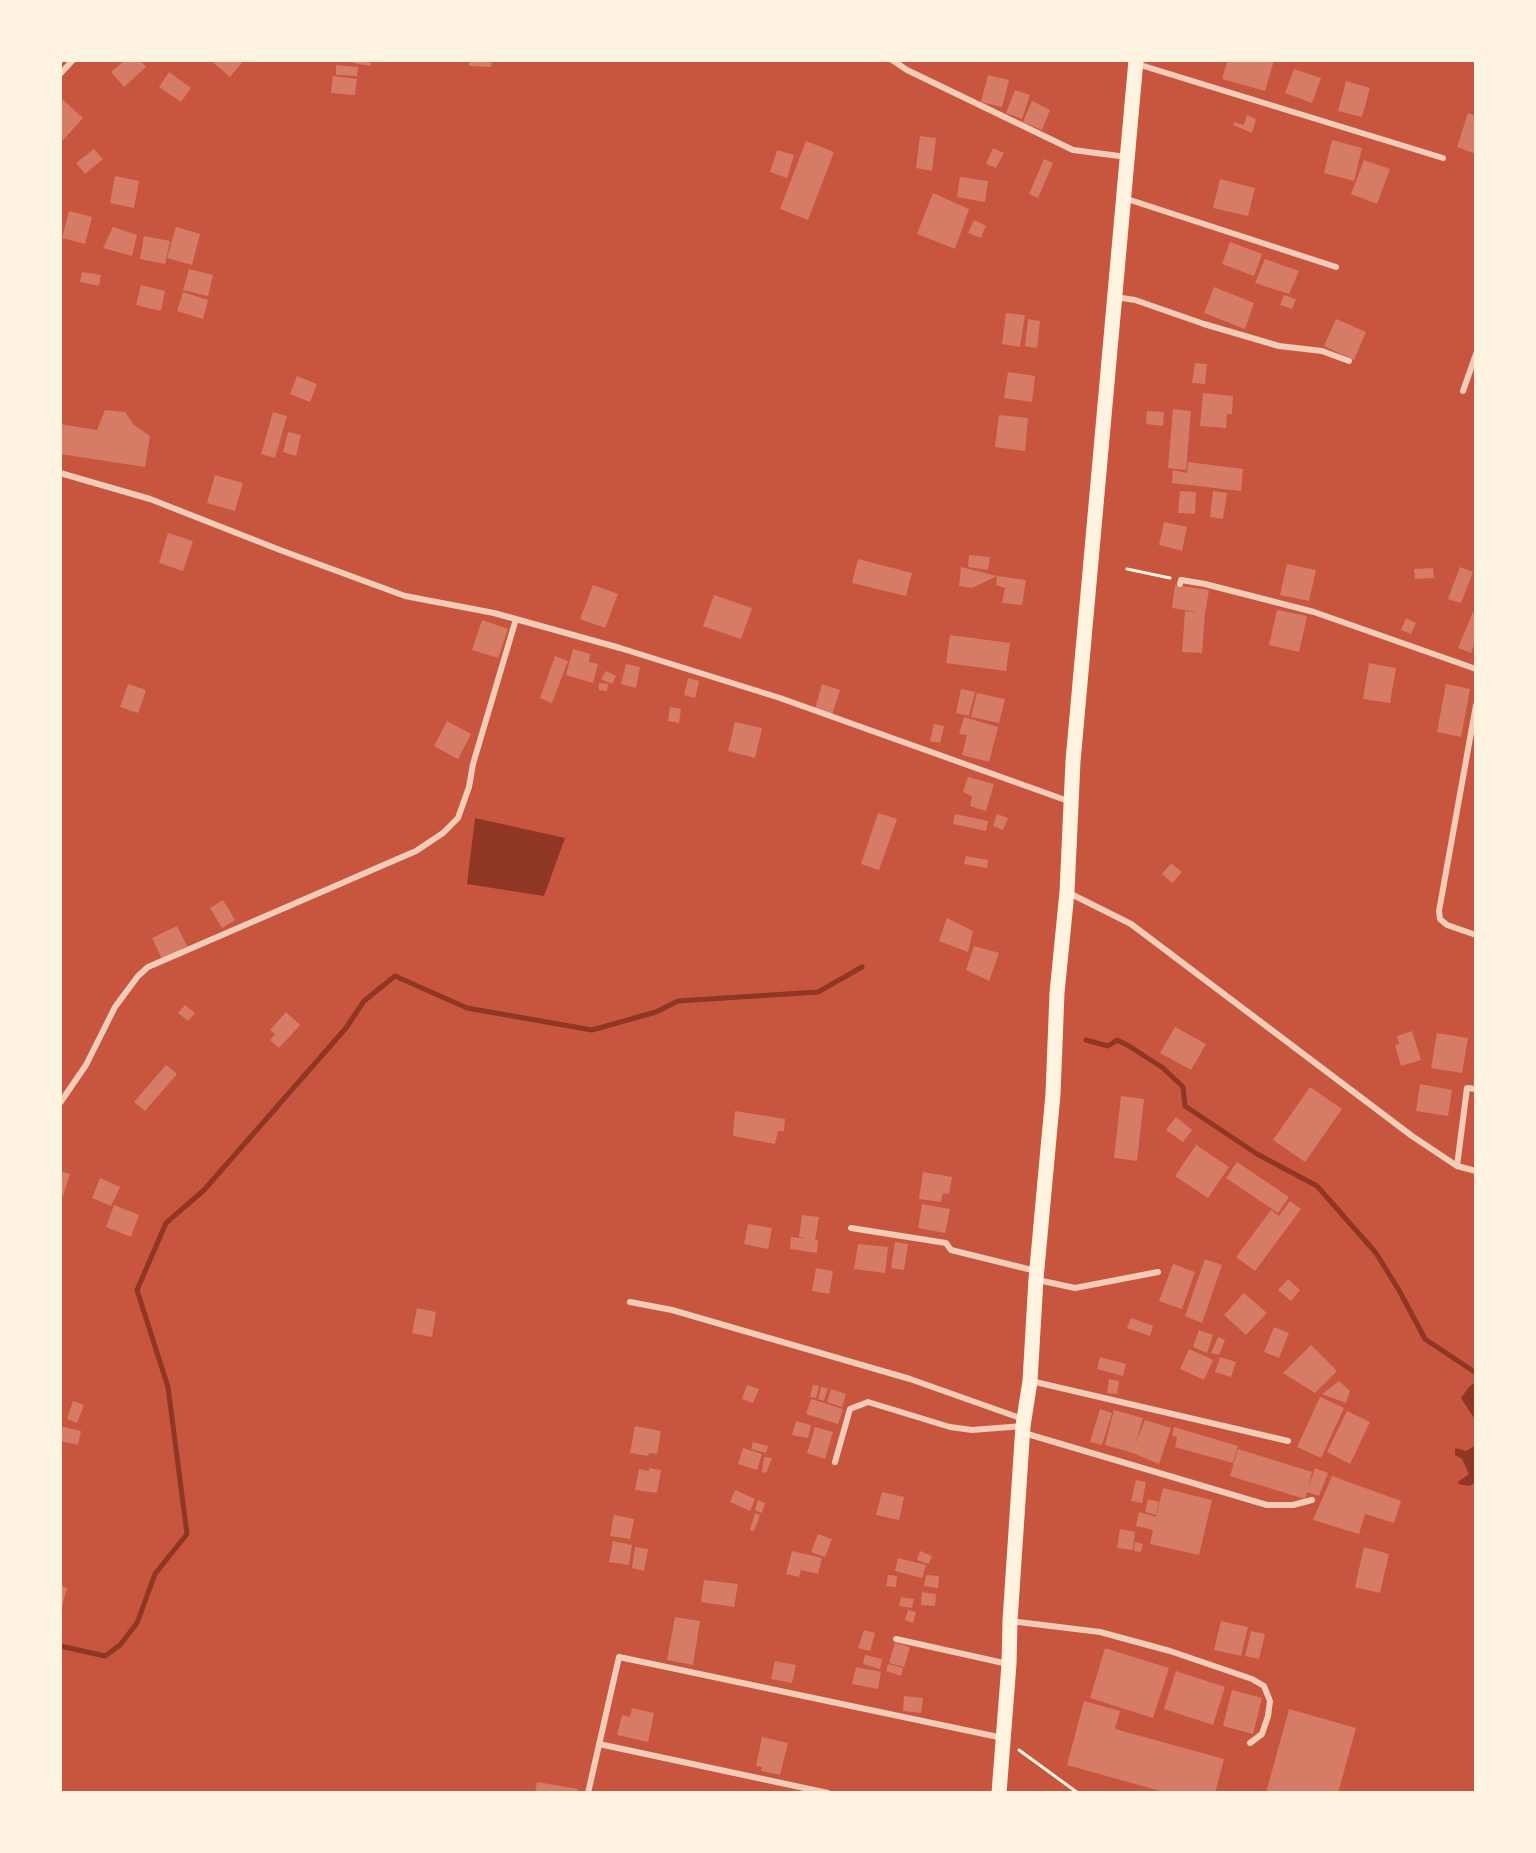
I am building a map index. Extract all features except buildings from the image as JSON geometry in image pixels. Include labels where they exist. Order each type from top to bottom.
[{"type":"highway","points":[[999,1793],[1023,1426],[1030,1381],[1036,1275],[1053,1094],[1057,993],[1067,892],[1073,760],[1136,62]]},
{"type":"street","points":[[60,74],[73,60]]},
{"type":"street","points":[[892,60],[1072,150],[1127,157]]},
{"type":"street","points":[[1136,62],[1443,158]]},
{"type":"street","points":[[1124,198],[1336,267]]},
{"type":"street","points":[[1114,297],[1135,300],[1204,324],[1279,346],[1322,351],[1349,361]]},
{"type":"street","points":[[1462,391],[1476,354]]},
{"type":"street","points":[[60,473],[150,499],[405,596],[494,613],[620,648],[780,698],[1072,803]]},
{"type":"street","points":[[1180,582],[1205,584],[1314,612],[1476,669]]},
{"type":"street","points":[[60,1103],[86,1065],[115,1007],[138,976],[148,967],[416,851],[443,833],[458,818],[469,787],[473,764],[516,619]]},
{"type":"street","points":[[1476,705],[1439,911],[1440,919],[1448,925],[1476,935]]},
{"type":"street","points":[[1067,892],[1131,924],[1412,1136],[1457,1166],[1476,1171]]},
{"type":"street","points":[[1457,1166],[1467,1088],[1476,1089]]},
{"type":"street","points":[[851,1228],[946,1243],[951,1250],[1075,1288],[1158,1272]]},
{"type":"street","points":[[630,1302],[672,1310],[910,1379],[1023,1426],[1267,1505],[1293,1505],[1312,1500]]},
{"type":"street","points":[[1030,1381],[1288,1441]]},
{"type":"street","points":[[835,1462],[850,1409],[868,1402],[950,1427],[972,1430],[1023,1426]]},
{"type":"street","points":[[1010,1621],[1100,1632],[1170,1651],[1252,1679],[1264,1686],[1270,1701],[1262,1734],[1250,1743]]},
{"type":"street","points":[[896,1639],[1009,1664]]},
{"type":"street","points":[[588,1793],[619,1657],[1003,1738]]},
{"type":"street","points":[[599,1744],[828,1793]]},
{"type":"path","points":[[1127,569],[1180,582]]},
{"type":"path","points":[[1003,1738],[1078,1793]]},
{"type":"shaded area","points":[[475,818],[565,838],[544,896],[467,884]]},
{"type":"shaded area","points":[[1476,1382],[1476,1421],[1461,1398]]},
{"type":"shaded area","points":[[1476,1445],[1476,1481],[1470,1486],[1458,1484],[1469,1474],[1462,1459],[1455,1455],[1455,1448],[1466,1451]]},
{"type":"waterway","points":[[60,1646],[105,1656],[120,1645],[137,1623],[155,1574],[187,1534],[168,1387],[137,1290],[166,1223],[204,1190],[346,1028],[364,1001],[395,976],[467,1008],[592,1030],[656,1012],[678,1001],[818,992],[862,967]]},
{"type":"waterway","points":[[1086,1040],[1108,1046],[1117,1040],[1129,1046],[1163,1068],[1183,1087],[1185,1106],[1257,1154],[1317,1186],[1376,1253],[1425,1339],[1476,1373]]}]
